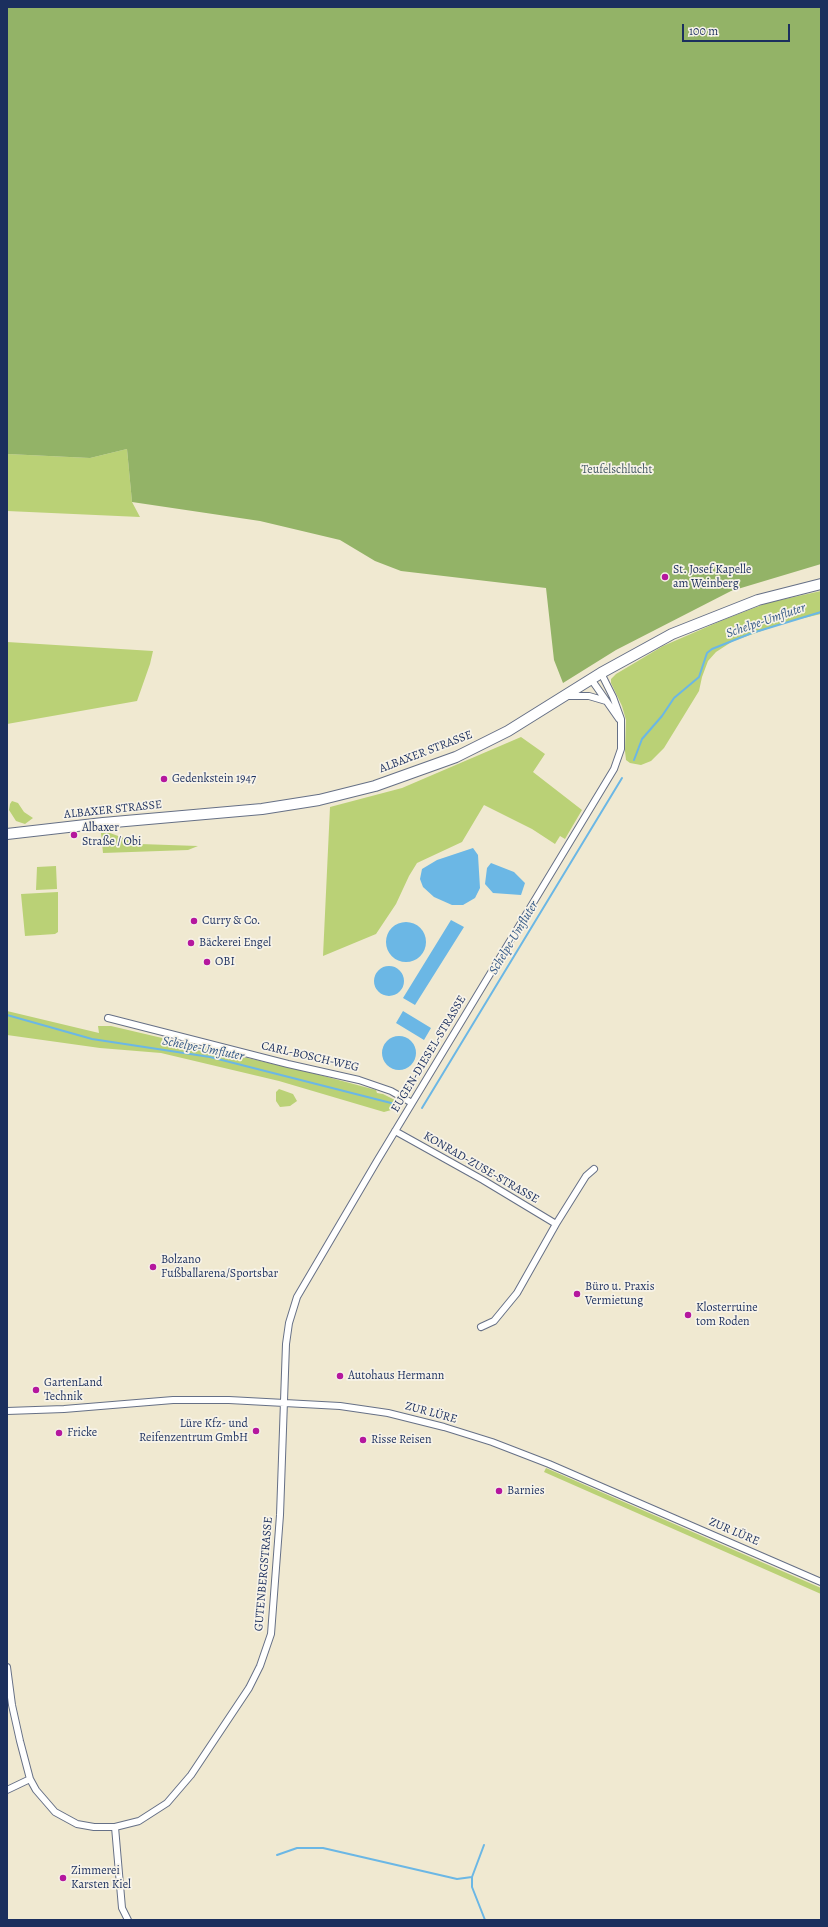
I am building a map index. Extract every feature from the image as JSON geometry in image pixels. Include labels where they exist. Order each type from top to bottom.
[{"type":"main road","name":"ALBAXER STRASSE","points":[[7,834],[103,823],[262,809],[347,793],[402,777],[456,756],[508,731],[565,697],[601,673],[645,648],[696,623],[758,600],[821,584]]},
{"type":"street","name":"EUGEN-DIESEL-STRASSE","points":[[283,1402],[288,1323],[297,1297],[564,849],[614,769],[621,749],[622,726],[618,709],[601,673]]},
{"type":"street","points":[[591,679],[615,713],[622,726]]},
{"type":"street","points":[[565,697],[581,695],[606,700]]},
{"type":"street","name":"CARL-BOSCH-WEG","points":[[108,1018],[288,1064],[359,1080],[391,1090],[412,1103]]},
{"type":"street","name":"KONRAD-ZUSE-STRASSE","points":[[395,1131],[487,1182],[556,1224]]},
{"type":"street","points":[[481,1327],[494,1321],[517,1293],[556,1224],[586,1176],[594,1169]]},
{"type":"street","name":"ZUR LÜRE","points":[[7,1411],[64,1409],[173,1400],[283,1402],[340,1406],[388,1413],[444,1426],[492,1442],[549,1464],[821,1582]]},
{"type":"street","name":"GUTENBERGSTRASSE","points":[[7,1667],[12,1705],[30,1779],[44,1800],[56,1812],[70,1820],[94,1827],[115,1826],[139,1821],[167,1803],[191,1775],[249,1688],[260,1666],[271,1634],[283,1468],[283,1402]]},
{"type":"street","points":[[7,1790],[30,1779]]},
{"type":"street","points":[[115,1826],[122,1908],[128,1920]]},
{"type":"green space","name":"Teufelschlucht","points":[[7,7],[821,7],[821,564],[731,591],[616,650],[563,683],[554,660],[546,588],[401,571],[375,561],[340,540],[260,521],[132,502],[127,449],[90,458],[7,454]]},
{"type":"green space","points":[[127,449],[132,502],[140,517],[7,511],[7,454],[90,458]]},
{"type":"green space","points":[[821,591],[821,614],[787,622],[733,641],[716,652],[708,661],[699,691],[664,748],[651,761],[641,765],[630,763],[626,760],[626,720],[622,706],[611,683],[611,679],[616,674],[663,646],[723,620],[767,603]]},
{"type":"green space","points":[[7,642],[153,651],[137,701],[7,724]]},
{"type":"green space","points":[[521,737],[545,754],[533,772],[582,810],[565,839],[560,836],[555,844],[532,829],[484,805],[462,842],[417,863],[396,904],[376,934],[323,956],[330,807],[402,788]]},
{"type":"green space","points":[[12,801],[18,803],[24,812],[33,818],[25,824],[16,821],[9,810]]},
{"type":"green space","points":[[101,833],[110,833],[140,844],[198,846],[188,850],[103,853]]},
{"type":"green space","points":[[56,866],[57,889],[36,890],[37,867]]},
{"type":"green space","points":[[58,892],[58,932],[55,934],[25,936],[21,894]]},
{"type":"green space","points":[[7,1011],[99,1033],[98,1026],[111,1026],[316,1074],[376,1090],[377,1093],[383,1094],[395,1100],[395,1109],[384,1112],[279,1081],[161,1053],[100,1048],[7,1035]]},
{"type":"green space","points":[[279,1089],[293,1094],[297,1101],[290,1106],[280,1107],[276,1101],[276,1092]]},
{"type":"green space","points":[[546,1468],[821,1588],[821,1594],[544,1472]]},
{"type":"water","points":[[473,848],[478,855],[480,888],[475,898],[463,905],[452,905],[434,897],[423,887],[420,879],[422,869],[437,860]]},
{"type":"water","points":[[491,863],[514,872],[525,883],[521,895],[493,893],[485,884],[487,868]]},
{"type":"water","points":[[451,920],[464,927],[415,1005],[403,998]]},
{"type":"water","points":[[410,922],[417,925],[423,931],[426,942],[425,950],[417,959],[410,962],[402,962],[395,959],[387,950],[386,938],[389,931],[398,923]]},
{"type":"water","points":[[389,966],[395,967],[403,975],[403,987],[395,995],[389,996],[383,995],[375,987],[374,981],[375,975],[383,967]]},
{"type":"water","points":[[403,1011],[431,1028],[424,1040],[396,1023]]},
{"type":"water","points":[[399,1036],[411,1041],[416,1053],[411,1065],[399,1070],[387,1065],[382,1053],[387,1041]]},
{"type":"waterway","name":"Schelpe-Umfluter","points":[[634,760],[642,739],[662,716],[674,698],[699,677],[707,653],[712,649],[752,633],[821,612]]},
{"type":"waterway","name":"Schelpe-Umfluter","points":[[422,1108],[622,778]]},
{"type":"waterway","name":"Schelpe-Umfluter","points":[[7,1015],[92,1039],[210,1057],[395,1104]]},
{"type":"waterway","points":[[484,1845],[472,1877],[472,1887],[485,1920]]},
{"type":"waterway","points":[[277,1855],[297,1848],[323,1848],[457,1879],[472,1877]]},
{"type":"place","name":"St. Josef Kapelle am Weinberg","points":[[665,577]]},
{"type":"place","name":"Gedenkstein 1947","points":[[164,779]]},
{"type":"place","name":"Albaxer Straße / Obi","points":[[74,835]]},
{"type":"place","name":"Curry & Co.","points":[[194,921]]},
{"type":"place","name":"Bäckerei Engel","points":[[191,943]]},
{"type":"place","name":"OBI","points":[[207,962]]},
{"type":"place","name":"Bolzano Fußballarena/Sportsbar","points":[[153,1267]]},
{"type":"place","name":"Büro u. Praxis Vermietung","points":[[577,1294]]},
{"type":"place","name":"Klosterruine tom Roden","points":[[688,1315]]},
{"type":"place","name":"Autohaus Hermann","points":[[340,1376]]},
{"type":"place","name":"GartenLand Technik","points":[[36,1390]]},
{"type":"place","name":"Lüre Kfz- und Reifenzentrum GmbH","points":[[256,1431]]},
{"type":"place","name":"Fricke","points":[[59,1433]]},
{"type":"place","name":"Risse Reisen","points":[[363,1440]]},
{"type":"place","name":"Barnies","points":[[499,1491]]},
{"type":"place","name":"Zimmerei Karsten Kiel","points":[[63,1878]]}]
